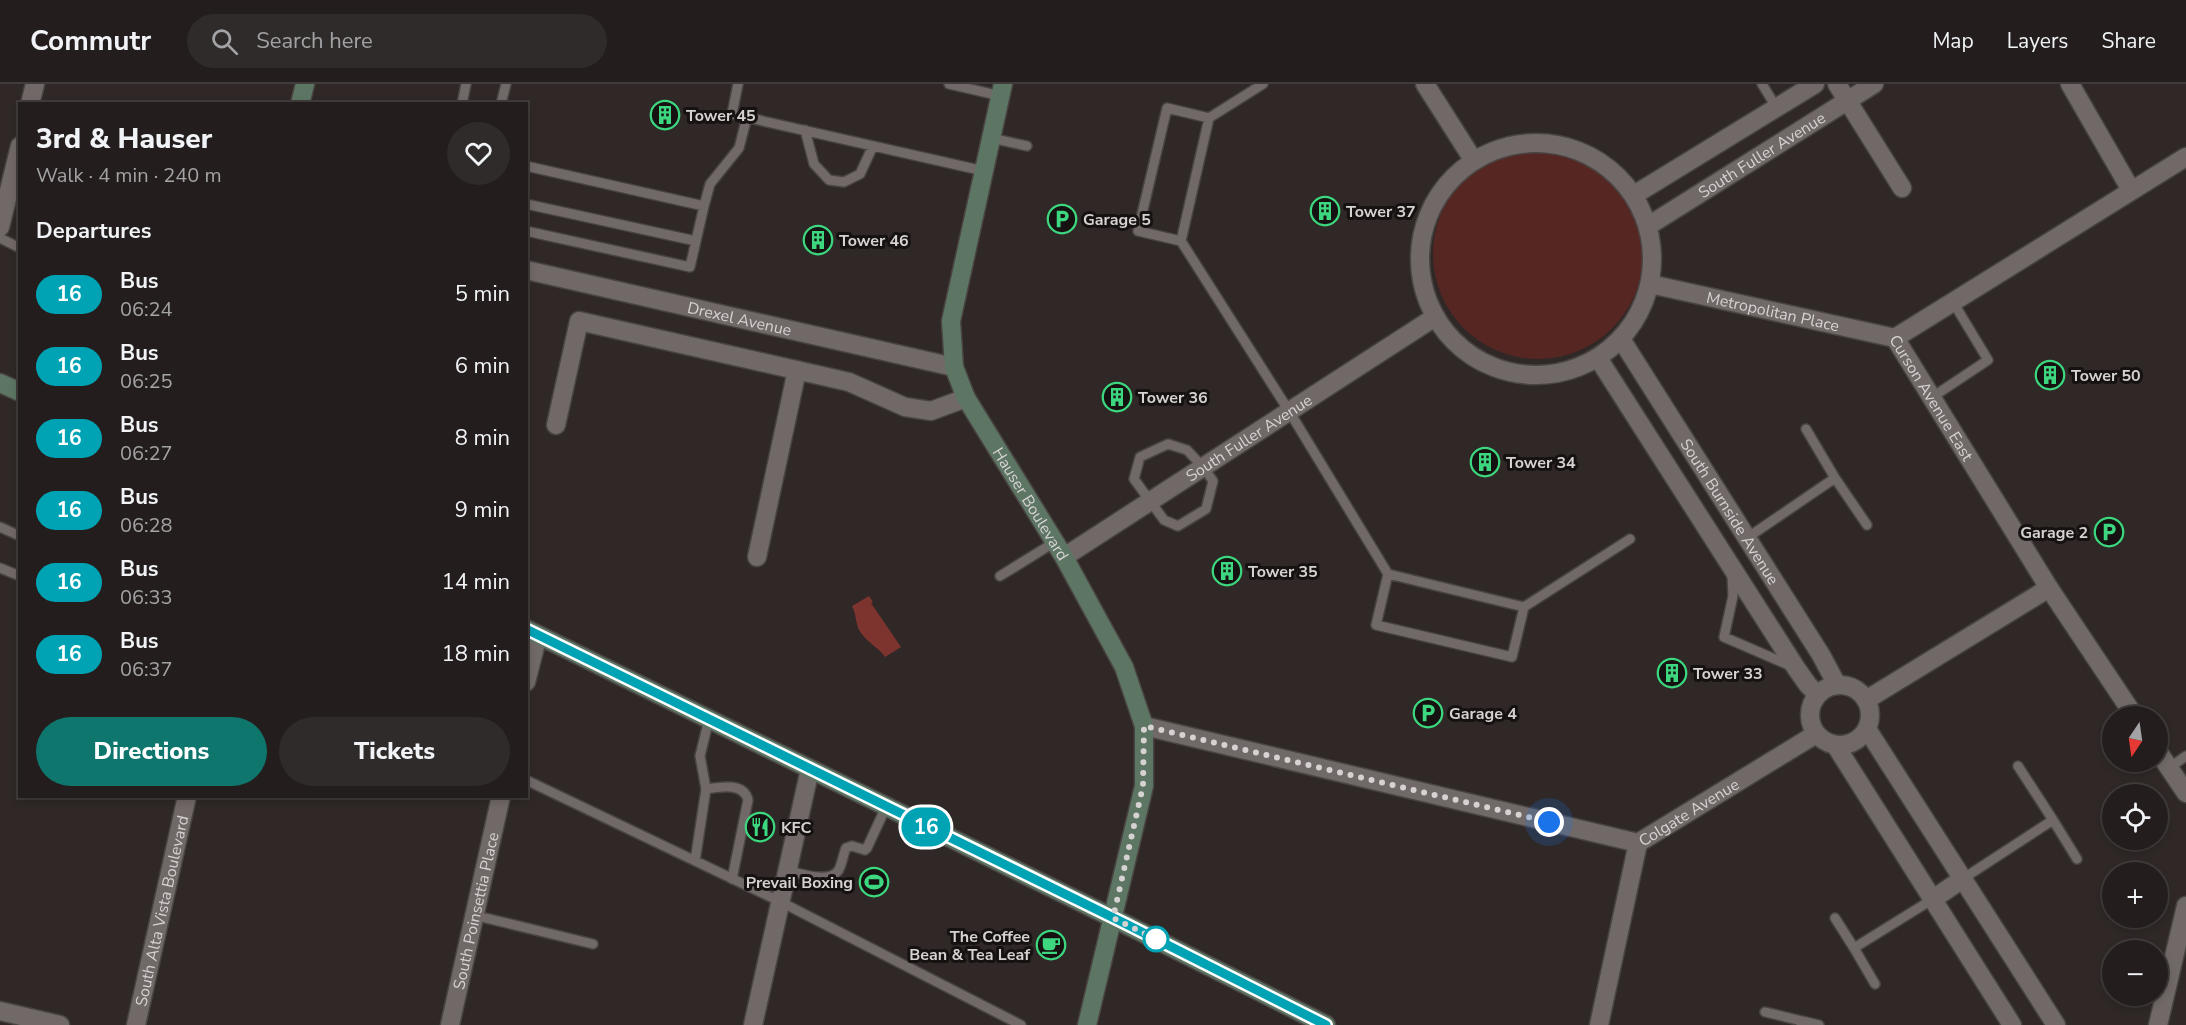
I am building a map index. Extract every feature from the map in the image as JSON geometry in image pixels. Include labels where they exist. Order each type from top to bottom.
[{"type":"street","points":[[30,102],[34,84]]},
{"type":"street","points":[[300,102],[305,84]]},
{"type":"street","points":[[1425,84],[1474,161]]},
{"type":"street","name":"South Fuller Avenue","points":[[1634,195],[1815,84]]},
{"type":"street","points":[[1837,84],[1902,188]]},
{"type":"street","name":"South Fuller Avenue","points":[[1648,226],[1874,84]]},
{"type":"street","points":[[2070,84],[2132,190]]},
{"type":"street","name":"Hauser Boulevard","points":[[1002,90],[951,321],[954,367],[966,398],[1059,550],[1124,667],[1144,726],[1143,786],[1087,1025]]},
{"type":"street","points":[[1551,144],[1579,151],[1605,165],[1634,195],[1648,226],[1653,255],[1650,284],[1640,313],[1621,339],[1598,358],[1577,368],[1554,374],[1537,375],[1503,370],[1472,356],[1457,345],[1435,317],[1426,298],[1419,259],[1426,219],[1443,188],[1454,176],[1474,161],[1511,145],[1551,144]]},
{"type":"street","points":[[0,226],[18,154]]},
{"type":"street","name":"Curson Avenue East","points":[[2128,706],[2049,588],[1895,338],[2186,157]]},
{"type":"street","name":"Drexel Avenue","points":[[528,270],[954,367]]},
{"type":"street","name":"Metropolitan Place","points":[[1650,284],[1895,338]]},
{"type":"street","name":"South Fuller Avenue","points":[[1059,550],[1151,501],[1435,317]]},
{"type":"street","points":[[556,425],[579,321],[849,382],[905,406],[931,411],[966,398]]},
{"type":"street","name":"South Burnside Avenue","points":[[1621,339],[1821,655],[1837,685]]},
{"type":"street","name":"South Burnside Avenue","points":[[1598,358],[1812,690]]},
{"type":"street","points":[[757,557],[797,370]]},
{"type":"street","points":[[0,383],[18,391]]},
{"type":"street","points":[[1727,560],[1747,538]]},
{"type":"street","points":[[1866,700],[2049,588]]},
{"type":"street","points":[[528,665],[532,632],[1326,1025]]},
{"type":"street","points":[[1837,685],[1852,687],[1866,700],[1870,714],[1867,729],[1861,738],[1853,743],[1836,746],[1810,737],[1809,713],[1812,690],[1837,685]]},
{"type":"street","name":"Colgate Avenue","points":[[1144,726],[1638,843],[1810,737]]},
{"type":"street","points":[[1867,729],[2056,1025]]},
{"type":"street","points":[[1836,746],[2012,1025]]},
{"type":"street","points":[[2169,768],[2186,793]]},
{"type":"street","points":[[753,1025],[810,769]]},
{"type":"street","name":"South Alta Vista Boulevard","points":[[136,1025],[187,798]]},
{"type":"street","name":"South Poinsettia Place","points":[[450,1025],[501,798]]},
{"type":"street","points":[[1599,1025],[1638,843]]},
{"type":"street","points":[[1933,899],[1964,878]]},
{"type":"street","points":[[2158,1025],[2186,906]]},
{"type":"street","points":[[0,1011],[60,1025]]},
{"type":"lane","points":[[462,102],[466,84]]},
{"type":"lane","points":[[502,102],[506,84]]},
{"type":"lane","points":[[738,84],[732,114],[984,171]]},
{"type":"lane","points":[[949,84],[1002,90]]},
{"type":"lane","points":[[1181,242],[1209,118],[1263,84]]},
{"type":"lane","points":[[1762,84],[1776,107]]},
{"type":"lane","points":[[1209,118],[1167,108],[1138,231],[1181,242],[1289,411],[1388,574],[1376,625],[1512,657],[1524,607],[1630,539]]},
{"type":"lane","points":[[528,231],[690,267],[710,184],[739,148],[747,117]]},
{"type":"lane","points":[[805,130],[814,164],[829,180],[844,182],[860,174],[875,146]]},
{"type":"lane","points":[[991,138],[1027,146]]},
{"type":"lane","points":[[528,166],[704,206]]},
{"type":"lane","points":[[528,204],[696,241]]},
{"type":"lane","points":[[0,238],[18,247]]},
{"type":"lane","points":[[1931,398],[1989,360],[1953,302]]},
{"type":"lane","points":[[1806,429],[1835,478],[1867,525]]},
{"type":"lane","points":[[1168,444],[1187,450],[1213,481],[1206,509],[1178,526],[1164,520],[1151,501],[1134,479],[1140,457],[1168,444]]},
{"type":"lane","points":[[1747,538],[1835,478]]},
{"type":"lane","points":[[0,527],[18,535]]},
{"type":"lane","points":[[1000,576],[1059,550]]},
{"type":"lane","points":[[1727,560],[1733,596],[1724,637],[1796,668]]},
{"type":"lane","points":[[0,568],[18,575]]},
{"type":"lane","points":[[1388,574],[1524,607]]},
{"type":"lane","points":[[695,861],[706,789],[700,756],[709,719]]},
{"type":"lane","points":[[2169,768],[2186,756]]},
{"type":"lane","points":[[2018,766],[2077,859]]},
{"type":"lane","points":[[528,781],[779,902],[1021,1025]]},
{"type":"lane","points":[[706,789],[732,787],[742,790],[747,795],[748,800],[732,879]]},
{"type":"lane","points":[[786,870],[824,878],[832,876],[838,871],[846,848],[852,846],[865,850],[867,848],[886,807]]},
{"type":"lane","points":[[1964,878],[2053,820]]},
{"type":"lane","points":[[1854,948],[1933,899]]},
{"type":"lane","points":[[474,915],[593,944]]},
{"type":"lane","points":[[1835,918],[1875,984]]},
{"type":"lane","points":[[1765,1012],[1802,1023],[1820,1025]]},
{"type":"shaded area","points":[[1528,149],[1548,149],[1569,153],[1588,161],[1619,187],[1631,204],[1639,223],[1643,254],[1639,285],[1631,304],[1605,335],[1588,347],[1569,355],[1548,359],[1528,359],[1507,355],[1488,347],[1457,321],[1445,304],[1437,285],[1433,264],[1433,244],[1437,223],[1445,204],[1471,173],[1488,161],[1507,153]]},
{"type":"shaded area","points":[[869,596],[873,602],[871,603],[901,647],[885,657],[861,633],[852,606]]},
{"type":"bus line","name":"16","points":[[528,630],[1326,1025]]},
{"type":"place","name":"Tower 45","points":[[665,115]]},
{"type":"place","name":"Tower 37","points":[[1325,211]]},
{"type":"place","name":"Garage 5","points":[[1062,219]]},
{"type":"place","name":"Tower 46","points":[[818,240]]},
{"type":"place","name":"Tower 50","points":[[2050,375]]},
{"type":"place","name":"Tower 36","points":[[1117,397]]},
{"type":"place","name":"Tower 34","points":[[1485,462]]},
{"type":"place","name":"Garage 2","points":[[2109,532]]},
{"type":"place","name":"Tower 35","points":[[1227,571]]},
{"type":"place","name":"Tower 33","points":[[1672,673]]},
{"type":"place","name":"Garage 4","points":[[1428,713]]},
{"type":"place","name":"KFC","points":[[760,827]]},
{"type":"place","name":"Prevail Boxing","points":[[874,882]]},
{"type":"place","name":"The Coffee Bean & Tea Leaf","points":[[1051,945]]},
{"type":"route","points":[[1156,939],[1160,941],[1113,918],[1143,786],[1144,726],[1549,822]]}]
